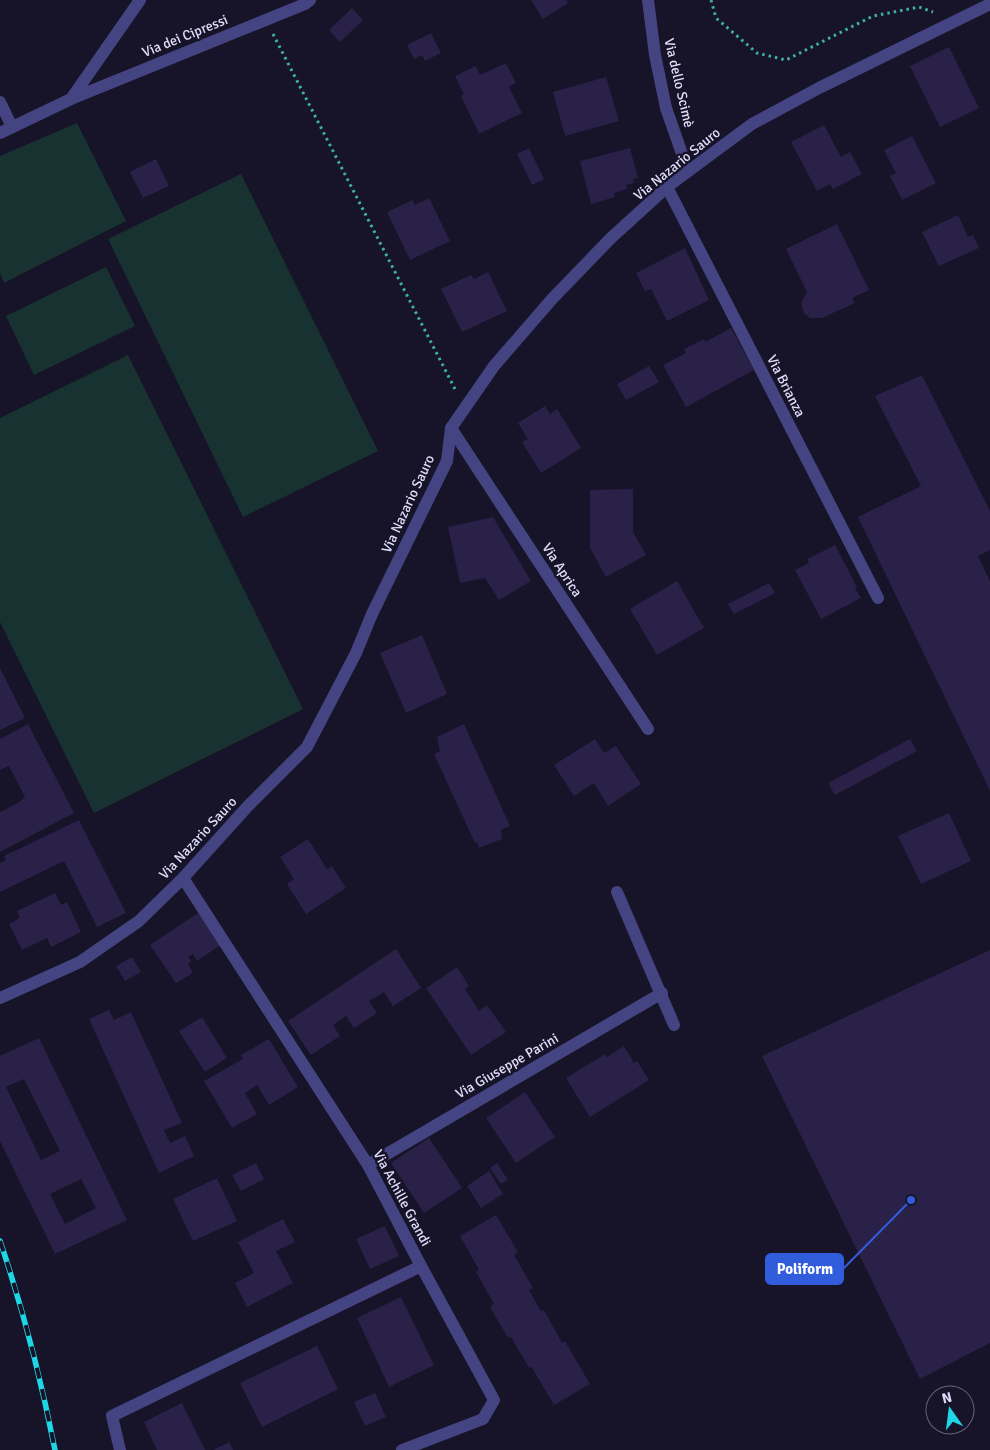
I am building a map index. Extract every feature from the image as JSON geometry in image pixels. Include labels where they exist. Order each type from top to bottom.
[{"type":"street","name":"Via dei Cipressi","points":[[71,99],[140,0]]},
{"type":"street","name":"Via dei Cipressi","points":[[0,133],[71,99],[305,4],[310,0]]},
{"type":"street","name":"Via dello Scimè","points":[[648,0],[655,55],[666,108],[688,171]]},
{"type":"street","name":"Via Nazario Sauro","points":[[0,998],[80,962],[139,921],[183,878],[248,806],[307,747],[356,653],[372,614],[446,461],[451,428],[494,366],[552,299],[611,238],[667,186],[752,124],[819,88],[990,4]]},
{"type":"street","points":[[0,102],[12,127]]},
{"type":"street","name":"Via Brianza","points":[[667,186],[878,598]]},
{"type":"street","name":"Via Aprica","points":[[451,428],[648,729]]},
{"type":"street","name":"Via Achille Grandi","points":[[120,1450],[112,1416],[421,1266],[368,1165],[183,878]]},
{"type":"street","points":[[617,892],[662,993],[674,1025]]},
{"type":"street","name":"Via Giuseppe Parini","points":[[368,1165],[662,993]]},
{"type":"street","points":[[402,1450],[483,1419],[494,1400],[421,1266]]},
{"type":"path","points":[[711,0],[716,18],[756,52],[786,60],[874,16],[919,7],[932,11],[946,26]]},
{"type":"path","points":[[266,19],[465,408]]},
{"type":"green space","points":[[77,123],[126,221],[4,283],[0,273],[0,156]]},
{"type":"green space","points":[[241,174],[378,451],[243,517],[108,239]]},
{"type":"green space","points":[[106,267],[135,326],[34,375],[6,316]]},
{"type":"green space","points":[[128,355],[303,709],[94,813],[0,622],[0,418]]},
{"type":"building","points":[[531,0],[566,0],[568,3],[543,19]]},
{"type":"building","points":[[352,8],[363,20],[340,42],[329,30]]},
{"type":"building","points":[[431,33],[441,53],[425,61],[422,55],[414,59],[407,45]]},
{"type":"building","points":[[949,47],[979,108],[940,127],[910,66]]},
{"type":"building","points":[[506,63],[516,83],[509,87],[522,113],[479,134],[461,96],[464,94],[455,76],[476,66],[480,75]]},
{"type":"building","points":[[606,77],[619,121],[565,136],[553,92]]},
{"type":"building","points":[[824,125],[841,157],[850,152],[862,174],[833,189],[830,184],[817,191],[791,142]]},
{"type":"building","points":[[912,136],[936,183],[902,200],[890,176],[896,173],[884,150]]},
{"type":"building","points":[[529,148],[544,179],[532,185],[517,154]]},
{"type":"building","points":[[630,148],[638,178],[633,179],[634,183],[626,185],[627,189],[614,193],[615,197],[591,204],[580,161]]},
{"type":"building","points":[[156,159],[169,186],[143,198],[130,172]]},
{"type":"building","points":[[429,198],[450,241],[410,260],[387,212],[413,200],[415,205]]},
{"type":"building","points":[[958,215],[968,237],[973,235],[979,248],[939,266],[922,232]]},
{"type":"building","points":[[837,224],[869,290],[852,298],[855,303],[822,318],[810,318],[804,313],[802,308],[802,301],[807,292],[786,249]]},
{"type":"building","points":[[685,248],[709,300],[667,321],[651,289],[645,291],[636,273]]},
{"type":"building","points":[[488,272],[507,311],[462,332],[441,289],[471,275],[474,279]]},
{"type":"building","points":[[731,328],[754,370],[686,407],[663,365],[686,353],[684,349],[704,339],[705,342]]},
{"type":"building","points":[[649,366],[659,382],[626,400],[617,384]]},
{"type":"building","points":[[922,375],[990,511],[990,550],[978,556],[990,581],[990,791],[858,517],[921,486],[875,396]]},
{"type":"building","points":[[545,406],[550,414],[557,409],[581,448],[541,473],[522,442],[528,439],[518,423]]},
{"type":"building","points":[[633,489],[633,532],[646,555],[606,577],[590,548],[590,490]]},
{"type":"building","points":[[493,517],[531,581],[499,600],[485,578],[460,583],[448,527]]},
{"type":"building","points":[[835,545],[861,598],[821,619],[795,570],[809,563],[807,559]]},
{"type":"building","points":[[677,581],[704,628],[657,655],[630,609]]},
{"type":"building","points":[[769,583],[775,593],[734,614],[728,604]]},
{"type":"building","points":[[422,635],[447,694],[406,713],[380,653]]},
{"type":"building","points":[[0,668],[25,718],[0,730]]},
{"type":"building","points":[[28,724],[74,813],[0,852],[0,812],[18,803],[25,797],[9,766],[0,770],[0,739]]},
{"type":"building","points":[[464,724],[510,826],[501,830],[502,839],[479,848],[434,754],[440,751],[437,737]]},
{"type":"building","points":[[595,739],[604,753],[616,746],[641,784],[608,806],[594,783],[574,796],[554,765]]},
{"type":"building","points":[[910,739],[917,751],[835,795],[828,783]]},
{"type":"building","points":[[949,813],[971,861],[921,884],[898,836]]},
{"type":"building","points":[[79,820],[126,913],[97,927],[64,861],[0,892],[0,863],[6,860],[4,856]]},
{"type":"building","points":[[308,839],[327,869],[332,866],[346,888],[306,914],[287,884],[294,879],[280,857]]},
{"type":"building","points":[[55,893],[61,905],[67,902],[81,932],[51,947],[47,938],[22,950],[9,924],[20,918],[17,911]]},
{"type":"building","points":[[201,911],[222,944],[197,961],[193,954],[188,957],[191,961],[188,964],[193,973],[176,983],[150,945]]},
{"type":"building","points":[[396,949],[421,988],[393,1006],[384,992],[369,1001],[377,1013],[354,1028],[346,1016],[333,1025],[340,1036],[311,1055],[288,1021]]},
{"type":"building","points":[[990,950],[990,1343],[920,1379],[762,1056]]},
{"type":"building","points":[[132,957],[141,972],[125,981],[116,966]]},
{"type":"building","points":[[457,967],[469,986],[465,989],[479,1011],[487,1005],[506,1032],[471,1055],[426,988]]},
{"type":"building","points":[[109,1010],[114,1020],[131,1012],[182,1123],[164,1130],[170,1143],[185,1136],[194,1156],[159,1173],[89,1019]]},
{"type":"building","points":[[202,1017],[227,1058],[205,1072],[179,1031]]},
{"type":"building","points":[[39,1038],[127,1220],[55,1254],[0,1141],[0,1056]],"holes":[[[24,1079],[60,1151],[41,1160],[6,1087]],[[81,1179],[96,1208],[65,1224],[50,1194]]]},
{"type":"building","points":[[269,1039],[298,1087],[269,1105],[257,1085],[245,1093],[257,1114],[232,1128],[204,1081],[243,1059],[241,1055]]},
{"type":"building","points":[[624,1046],[634,1063],[637,1061],[649,1080],[590,1117],[566,1078],[605,1054],[607,1057]]},
{"type":"building","points":[[525,1092],[555,1137],[516,1163],[486,1118]]},
{"type":"building","points":[[429,1138],[462,1188],[424,1213],[391,1163]]},
{"type":"building","points":[[256,1163],[264,1179],[241,1191],[232,1175]]},
{"type":"building","points":[[497,1163],[508,1180],[501,1184],[490,1168]]},
{"type":"building","points":[[489,1171],[503,1194],[481,1208],[467,1186]]},
{"type":"building","points":[[217,1178],[237,1221],[193,1241],[173,1199]]},
{"type":"building","points":[[496,1215],[518,1252],[514,1255],[533,1288],[529,1290],[541,1311],[544,1310],[562,1343],[565,1341],[590,1384],[554,1405],[531,1366],[529,1368],[511,1337],[508,1338],[490,1307],[494,1304],[476,1272],[479,1270],[460,1236]]},
{"type":"building","points":[[283,1219],[295,1242],[276,1251],[293,1283],[247,1307],[235,1283],[254,1273],[238,1242]]},
{"type":"building","points":[[385,1226],[399,1256],[370,1269],[356,1239]]},
{"type":"building","points":[[401,1297],[434,1365],[389,1387],[357,1318]]},
{"type":"building","points":[[317,1346],[338,1389],[262,1427],[240,1383]]},
{"type":"building","points":[[375,1393],[386,1417],[365,1426],[354,1402]]},
{"type":"building","points":[[182,1403],[205,1450],[157,1450],[144,1422]]},
{"type":"building","points":[[229,1442],[233,1450],[213,1450]]},
{"type":"railway","points":[[0,1241],[31,1344],[55,1450]]},
{"type":"place","name":"Poliform","points":[[911,1200]]}]
